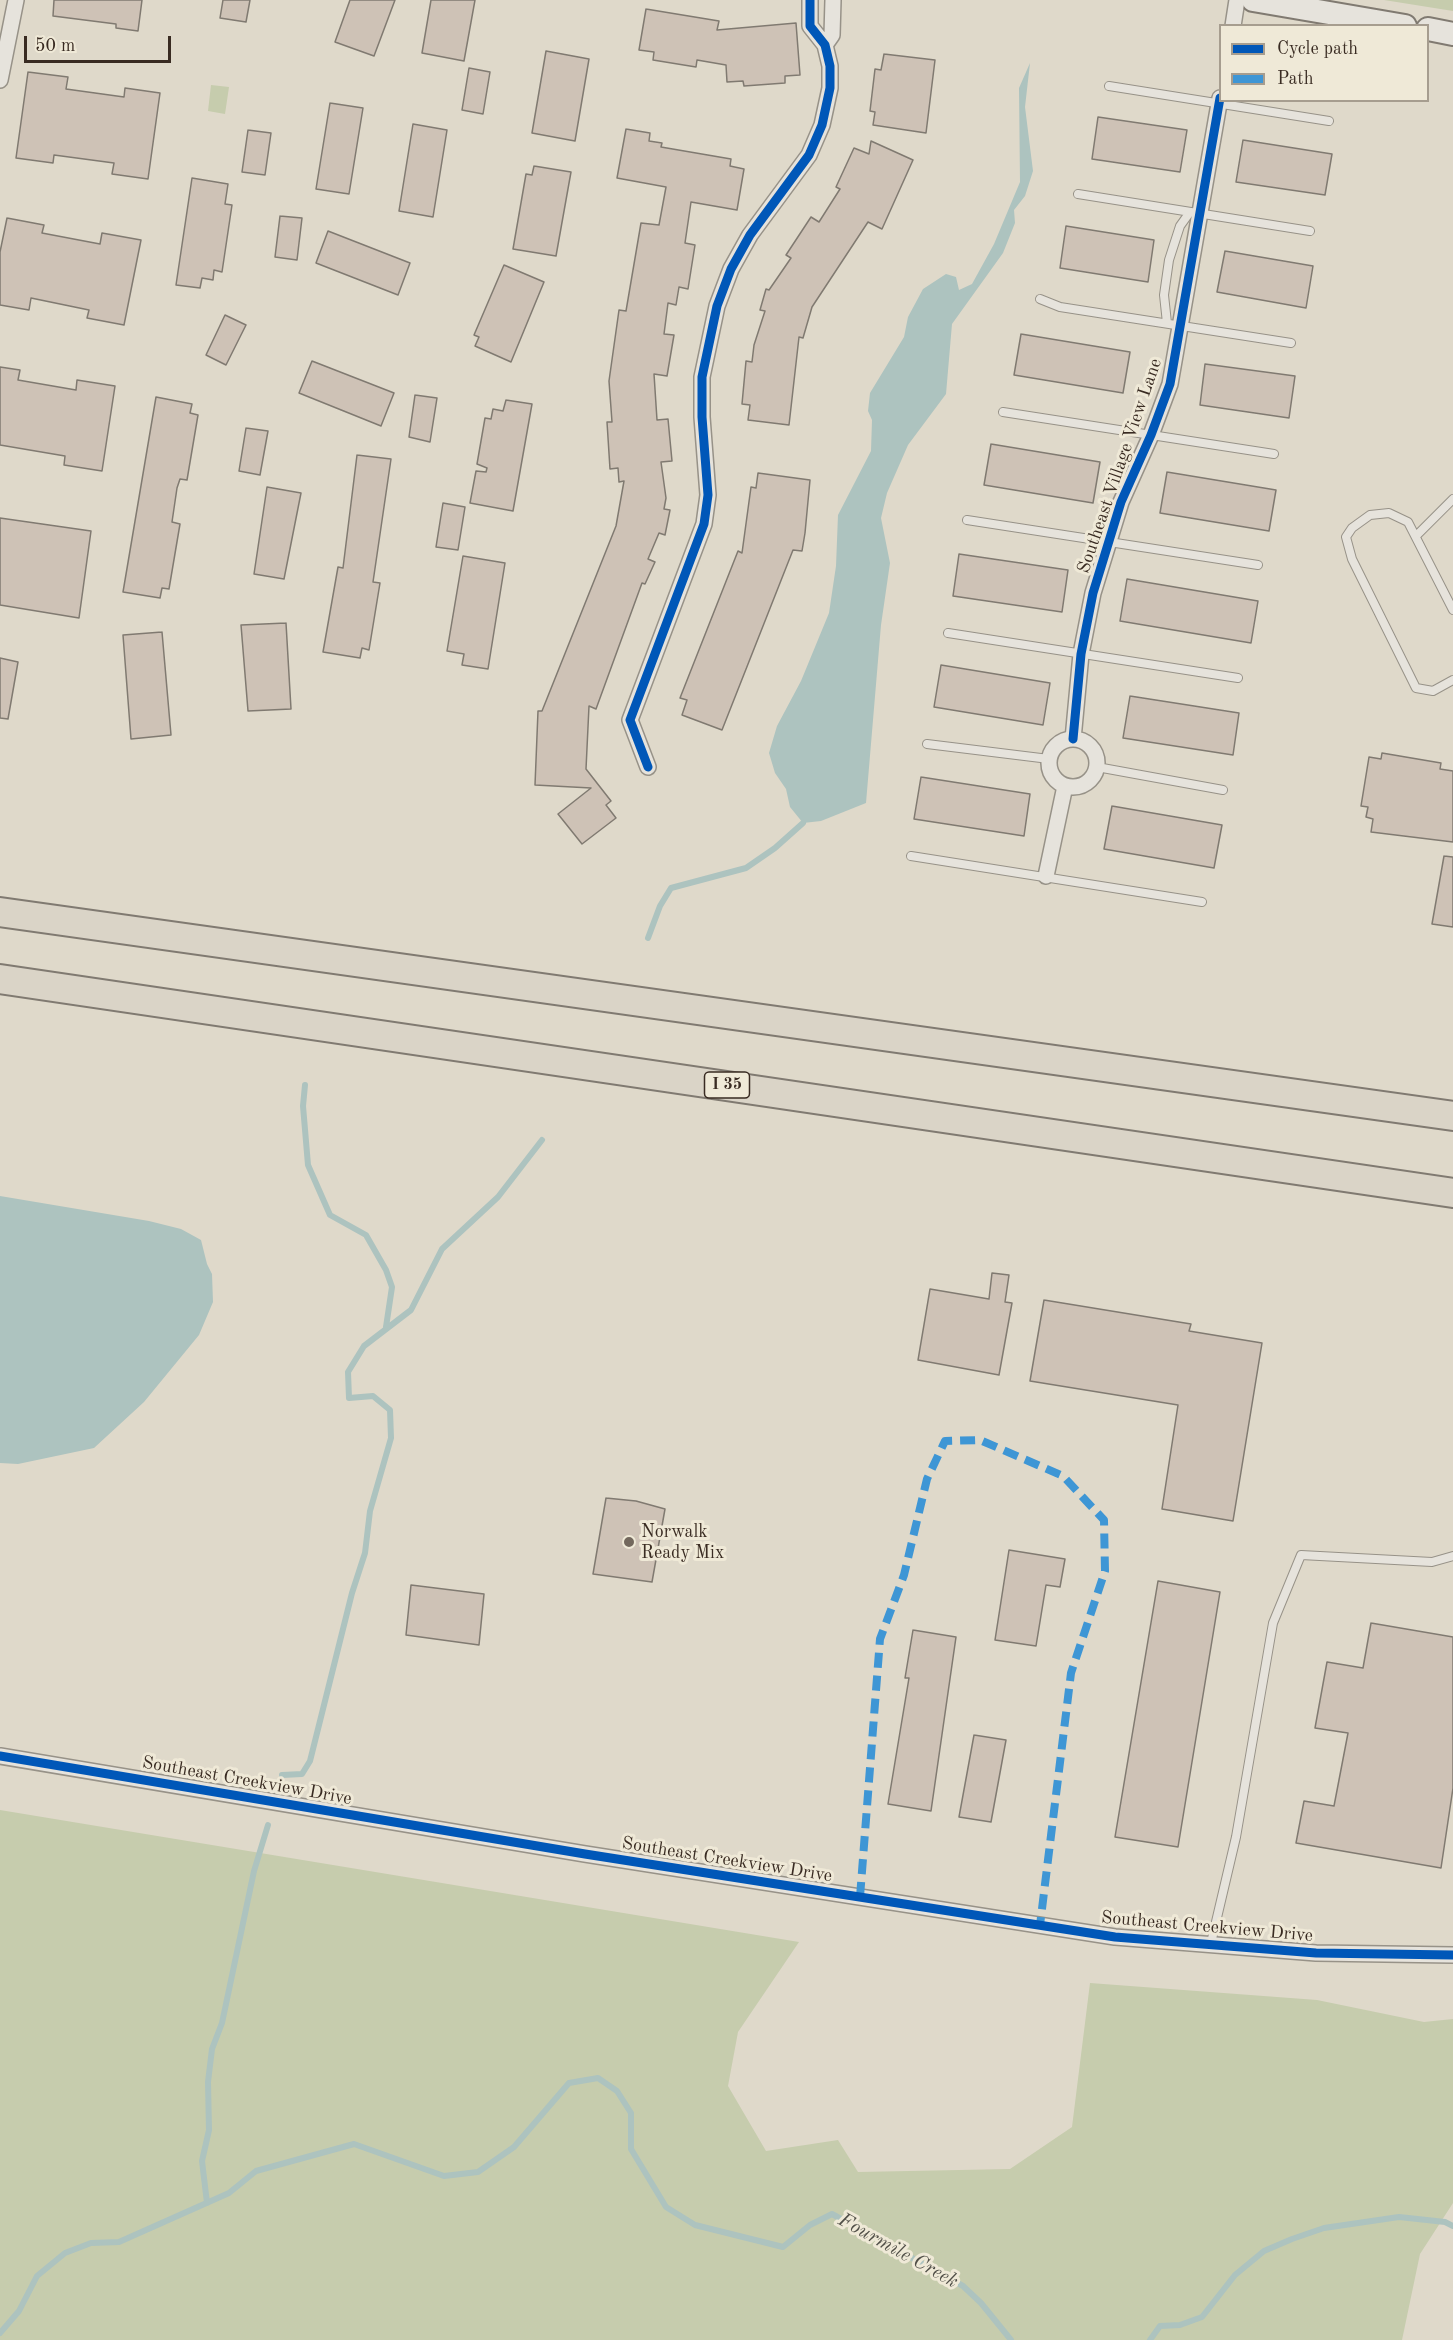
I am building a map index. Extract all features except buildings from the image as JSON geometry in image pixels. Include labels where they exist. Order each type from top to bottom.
[{"type":"highway","points":[[0,912],[1453,1116]]},
{"type":"highway","name":"I 35","points":[[0,979],[1453,1193]]},
{"type":"main road","points":[[1253,0],[1393,24]]},
{"type":"main road","points":[[1429,29],[1453,33]]},
{"type":"street","points":[[1,73],[16,0]]},
{"type":"street","points":[[648,767],[630,720],[704,524],[708,495],[702,387],[708,341],[717,306],[731,269],[750,235],[809,154],[822,126],[830,88],[830,66],[825,45],[810,26],[810,0]]},
{"type":"street","points":[[825,45],[832,35],[833,0]]},
{"type":"street","points":[[1233,24],[1237,0]]},
{"type":"street","name":"Southeast Village View Lane","points":[[1073,739],[1081,654],[1093,593],[1121,502],[1151,435],[1170,384],[1174,324],[1195,213],[1220,102]]},
{"type":"street","points":[[1073,739],[1085,742],[1096,754],[1095,775],[1086,784],[1078,787],[1065,786],[1051,774],[1049,759],[1056,746],[1073,739]]},
{"type":"street","points":[[1046,876],[1065,786]]},
{"type":"street","name":"Southeast Creekview Drive","points":[[0,1756],[585,1854],[1115,1937],[1317,1953],[1453,1955]]},
{"type":"lane","points":[[1109,86],[1219,101]]},
{"type":"lane","points":[[1225,102],[1329,121]]},
{"type":"lane","points":[[1078,194],[1310,231]]},
{"type":"lane","points":[[1174,324],[1164,295],[1169,260],[1180,226],[1195,213]]},
{"type":"lane","points":[[1040,299],[1060,307],[1291,343]]},
{"type":"lane","points":[[1003,412],[1274,454]]},
{"type":"lane","points":[[1416,536],[1453,499]]},
{"type":"lane","points":[[1453,610],[1408,522],[1389,513],[1370,515],[1352,528],[1346,537],[1352,559],[1416,688],[1433,691],[1453,680]]},
{"type":"lane","points":[[966,520],[1258,566]]},
{"type":"lane","points":[[948,633],[1238,678]]},
{"type":"lane","points":[[927,744],[1049,759]]},
{"type":"lane","points":[[1097,767],[1222,790]]},
{"type":"lane","points":[[911,856],[1202,902]]},
{"type":"lane","points":[[1211,1943],[1236,1837],[1273,1623],[1301,1555],[1432,1562],[1453,1556]]},
{"type":"green space","points":[[1384,0],[1453,0],[1453,11]]},
{"type":"green space","points":[[211,85],[229,87],[225,114],[208,111]]},
{"type":"green space","points":[[0,1810],[799,1942],[738,2032],[728,2086],[766,2151],[838,2140],[858,2172],[1010,2169],[1072,2127],[1090,1983],[1317,2000],[1424,2022],[1453,2019],[1453,2203],[1420,2254],[1402,2340],[0,2340]]},
{"type":"water","points":[[1030,63],[1025,107],[1033,171],[1025,196],[1014,210],[1015,223],[1003,253],[952,324],[946,394],[908,445],[887,493],[881,518],[890,563],[881,625],[866,803],[821,821],[803,823],[790,807],[786,789],[775,773],[769,753],[777,726],[801,681],[829,613],[836,566],[838,515],[871,451],[872,420],[868,411],[870,393],[904,337],[908,317],[923,289],[946,274],[956,277],[959,290],[972,284],[994,244],[1020,182],[1019,88]]},
{"type":"water","points":[[0,1196],[149,1221],[181,1229],[201,1240],[212,1274],[213,1302],[199,1335],[144,1402],[94,1448],[18,1464],[0,1463]]},
{"type":"waterway","points":[[648,938],[660,906],[671,888],[746,868],[775,848],[803,823]]},
{"type":"waterway","points":[[305,1085],[303,1106],[308,1165],[330,1215],[366,1235],[386,1270],[392,1287],[386,1327]]},
{"type":"waterway","points":[[282,1775],[302,1774],[310,1761],[352,1593],[365,1553],[370,1511],[391,1438],[390,1410],[373,1396],[349,1398],[348,1372],[364,1346],[411,1310],[442,1249],[498,1197],[542,1140]]},
{"type":"waterway","points":[[207,2203],[202,2161],[209,2130],[208,2082],[212,2049],[222,2023],[254,1871],[268,1825]]},
{"type":"waterway","name":"Fourmile Creek","points":[[0,2333],[19,2311],[37,2276],[65,2253],[91,2243],[119,2242],[229,2193],[256,2171],[354,2144],[444,2176],[478,2172],[514,2147],[569,2083],[598,2078],[617,2091],[631,2113],[631,2149],[666,2207],[695,2225],[783,2247],[810,2225],[832,2214],[963,2286],[981,2303],[1011,2340]]},
{"type":"waterway","name":"Fourmile Creek","points":[[1150,2340],[1160,2326],[1180,2325],[1202,2317],[1235,2275],[1264,2251],[1292,2239],[1324,2228],[1399,2217],[1445,2222],[1453,2226]]},
{"type":"marked path","points":[[860,1897],[880,1639],[904,1575],[927,1479],[945,1441],[980,1440],[1063,1476],[1104,1520],[1105,1571],[1071,1673],[1040,1925]]},
{"type":"cycle path","points":[[648,767],[630,720],[704,524],[708,495],[702,417],[702,377],[717,306],[731,269],[750,235],[809,155],[822,125],[830,88],[830,66],[825,45],[810,26],[810,0]]},
{"type":"cycle path","points":[[1073,739],[1081,654],[1093,593],[1121,502],[1151,435],[1170,384],[1219,102]]},
{"type":"cycle path","points":[[0,1756],[585,1854],[1115,1937],[1316,1953],[1453,1955]]},
{"type":"place","name":"Norwalk Ready Mix","points":[[629,1542]]}]
